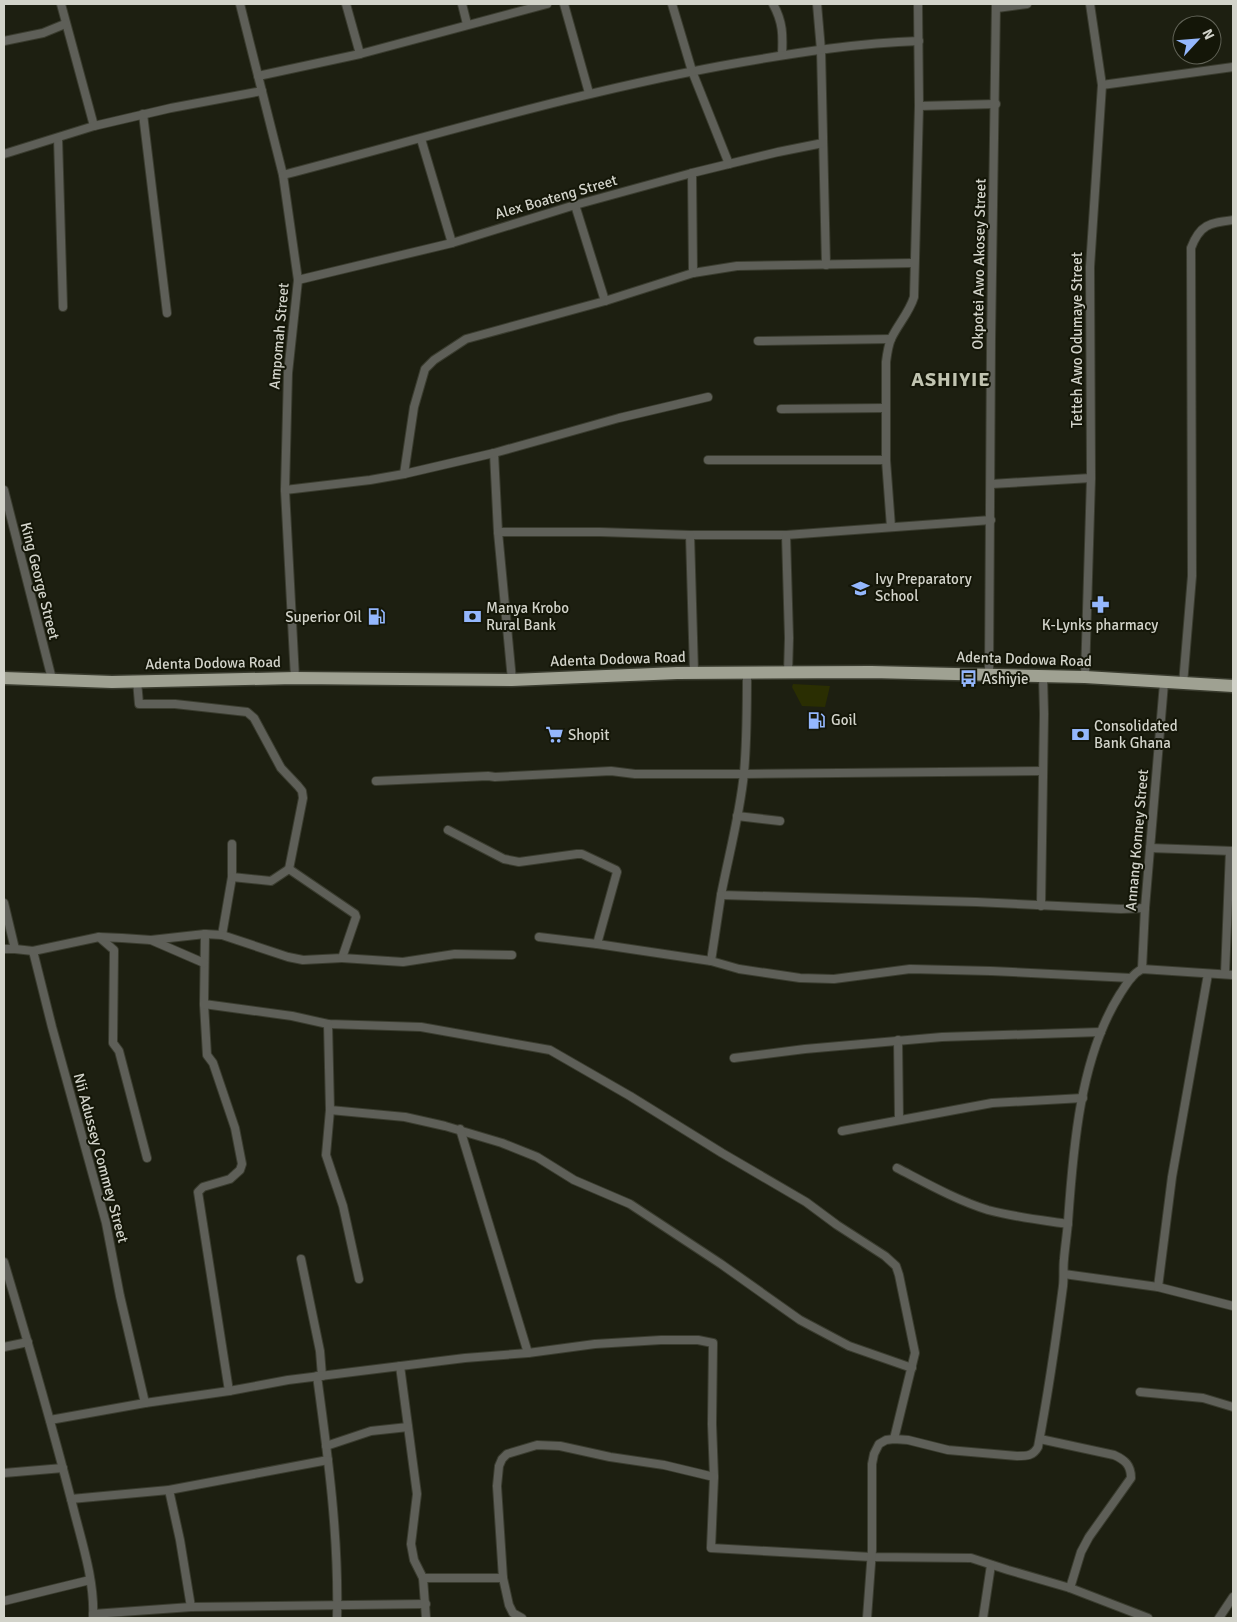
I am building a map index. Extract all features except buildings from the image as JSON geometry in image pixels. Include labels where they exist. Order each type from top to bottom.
[{"type":"main road","name":"Adenta Dodowa Road","points":[[4,678],[138,681],[296,678],[512,680],[694,672],[871,672],[1085,677],[1233,686]]},
{"type":"street","points":[[61,4],[94,126]]},
{"type":"street","name":"Ampomah Street","points":[[240,4],[284,175],[298,280],[288,373],[285,490],[296,678]]},
{"type":"street","points":[[346,4],[360,54]]},
{"type":"street","points":[[462,4],[467,24]]},
{"type":"street","points":[[258,76],[360,54],[547,4]]},
{"type":"street","points":[[564,4],[589,93]]},
{"type":"street","points":[[672,4],[692,71],[729,164]]},
{"type":"street","points":[[773,4],[781,19],[782,55]]},
{"type":"street","points":[[817,4],[821,50],[826,265]]},
{"type":"street","points":[[891,527],[886,460],[886,362],[891,339],[910,308],[914,297],[919,106],[918,4]]},
{"type":"street","points":[[996,6],[1027,4]]},
{"type":"street","name":"Tetteh Awo Odumaye Street","points":[[1085,677],[1091,478],[1090,267],[1102,85],[1090,4]]},
{"type":"street","name":"Okpotei Awo Akosey Street","points":[[989,674],[996,6]]},
{"type":"street","points":[[4,41],[42,33],[65,24]]},
{"type":"street","points":[[284,175],[589,93],[692,71],[782,55],[884,42],[919,41]]},
{"type":"street","points":[[1102,85],[1233,67]]},
{"type":"street","points":[[4,154],[94,126],[171,108],[262,91]]},
{"type":"street","points":[[919,106],[996,104]]},
{"type":"street","points":[[144,114],[166,314]]},
{"type":"street","points":[[58,138],[64,307]]},
{"type":"street","points":[[421,139],[452,243]]},
{"type":"street","name":"Alex Boateng Street","points":[[298,280],[452,243],[575,205],[692,172],[824,143]]},
{"type":"street","points":[[692,172],[693,274]]},
{"type":"street","points":[[575,205],[605,301]]},
{"type":"street","points":[[1182,684],[1192,576],[1191,248],[1195,237],[1201,229],[1216,222],[1233,220]]},
{"type":"street","points":[[404,474],[414,407],[425,369],[434,360],[466,339],[605,301],[693,274],[737,266],[914,263]]},
{"type":"street","points":[[758,341],[891,339]]},
{"type":"street","points":[[285,490],[404,474],[494,453],[619,418],[708,397]]},
{"type":"street","points":[[780,409],[885,408]]},
{"type":"street","points":[[494,453],[498,532],[512,680]]},
{"type":"street","points":[[708,460],[886,460]]},
{"type":"street","points":[[991,484],[1091,478]]},
{"type":"street","name":"King George Street","points":[[4,490],[52,679]]},
{"type":"street","points":[[498,532],[786,535],[991,520]]},
{"type":"street","points":[[690,535],[694,672]]},
{"type":"street","points":[[786,535],[789,638],[788,673]]},
{"type":"street","points":[[711,961],[720,894],[744,774],[747,673]]},
{"type":"street","points":[[1041,906],[1043,676]]},
{"type":"street","points":[[138,681],[139,704],[175,704],[247,712],[254,718],[281,768],[302,791],[303,798],[289,869],[271,881],[232,877]]},
{"type":"street","name":"Annang Konney Street","points":[[1142,969],[1145,908],[1164,683]]},
{"type":"street","points":[[376,781],[611,771],[635,774],[744,774],[1043,771]]},
{"type":"street","points":[[737,816],[780,821]]},
{"type":"street","points":[[448,830],[504,859],[519,862],[582,854],[616,870],[597,944]]},
{"type":"street","points":[[222,935],[232,877],[232,844]]},
{"type":"street","points":[[868,1618],[872,1557],[872,1464],[879,1444],[886,1440],[908,1440],[948,1450],[1017,1456],[1029,1456],[1038,1447],[1054,1354],[1064,1274],[1076,1134],[1083,1098],[1101,1032],[1112,1007],[1131,978],[1142,969],[1229,974],[1232,851],[1150,848]]},
{"type":"street","points":[[289,869],[354,914],[356,918],[342,958]]},
{"type":"street","points":[[720,894],[1145,908]]},
{"type":"street","points":[[4,903],[16,949]]},
{"type":"street","points":[[4,949],[33,951],[99,937],[150,940],[204,934],[222,935],[302,960],[342,958],[403,962],[455,954],[512,955]]},
{"type":"street","points":[[204,934],[204,1004],[207,1055],[213,1063],[235,1128],[242,1164],[240,1170],[230,1179],[203,1187],[198,1192],[229,1391]]},
{"type":"street","points":[[99,937],[114,950],[113,1043],[119,1051],[147,1158]]},
{"type":"street","points":[[539,937],[711,961],[739,969],[808,978],[834,979],[910,970],[991,971],[1131,978]]},
{"type":"street","points":[[150,940],[204,963]]},
{"type":"street","name":"Nii Adussey Commey Street","points":[[33,951],[54,1036],[106,1223],[120,1296],[145,1403]]},
{"type":"street","points":[[1158,1287],[1172,1177],[1208,974]]},
{"type":"street","points":[[204,1004],[292,1016],[328,1024],[421,1027],[550,1050],[558,1053],[806,1202],[891,1261],[900,1275],[915,1347],[912,1368],[894,1439]]},
{"type":"street","points":[[328,1024],[330,1110],[326,1159],[343,1206],[359,1279]]},
{"type":"street","points":[[734,1058],[805,1048],[898,1040],[1101,1032]]},
{"type":"street","points":[[898,1040],[899,1120]]},
{"type":"street","points":[[842,1131],[992,1103],[1083,1098]]},
{"type":"street","points":[[330,1110],[405,1117],[460,1129],[537,1157],[574,1180],[630,1204],[721,1264],[800,1320],[849,1346],[912,1368]]},
{"type":"street","points":[[460,1129],[528,1353]]},
{"type":"street","points":[[896,1168],[950,1195],[986,1209],[1012,1216],[1068,1224]]},
{"type":"street","points":[[301,1259],[320,1351],[320,1376],[335,1543],[337,1618]]},
{"type":"street","points":[[4,1262],[71,1498],[90,1580],[93,1616],[192,1607],[426,1604]]},
{"type":"street","points":[[1064,1274],[1158,1287],[1233,1306]]},
{"type":"street","points":[[50,1420],[145,1403],[320,1376],[400,1366],[595,1344],[698,1340],[713,1343],[712,1417],[714,1477],[711,1548],[872,1557],[971,1558],[983,1560],[991,1565],[1070,1588],[1148,1618]]},
{"type":"street","points":[[4,1347],[28,1342]]},
{"type":"street","points":[[400,1366],[417,1494],[411,1544],[414,1560],[423,1578],[426,1618]]},
{"type":"street","points":[[1140,1392],[1203,1398],[1233,1407]]},
{"type":"street","points":[[326,1446],[372,1431],[408,1427]]},
{"type":"street","points":[[1040,1439],[1114,1455],[1122,1459],[1131,1470],[1131,1478],[1089,1537],[1081,1552],[1070,1588]]},
{"type":"street","points":[[523,1618],[513,1613],[509,1605],[503,1578],[497,1486],[499,1466],[507,1454],[537,1445],[560,1446],[664,1465],[714,1477]]},
{"type":"street","points":[[71,1498],[169,1490],[328,1460]]},
{"type":"street","points":[[4,1473],[63,1468]]},
{"type":"street","points":[[169,1490],[192,1607]]},
{"type":"street","points":[[983,1618],[991,1565]]},
{"type":"street","points":[[423,1578],[503,1578]]},
{"type":"street","points":[[4,1602],[90,1580]]},
{"type":"street","points":[[1220,1618],[1233,1597]]},
{"type":"green space","points":[[793,684],[830,686],[825,707],[802,706],[792,687]]},
{"type":"place","name":"Ivy Preparatory School","points":[[861,588]]},
{"type":"place","name":"K-Lynks pharmacy","points":[[1100,604]]},
{"type":"place","name":"Superior Oil","points":[[376,617]]},
{"type":"place","name":"Manya Krobo Rural Bank","points":[[472,617]]},
{"type":"place","name":"Ashiyie","points":[[968,679]]},
{"type":"place","name":"Goil","points":[[817,720]]},
{"type":"place","name":"Shopit","points":[[554,735]]},
{"type":"place","name":"Consolidated Bank Ghana","points":[[1080,735]]},
{"type":"district","name":"ASHIYIE","points":[[951,379]]}]
